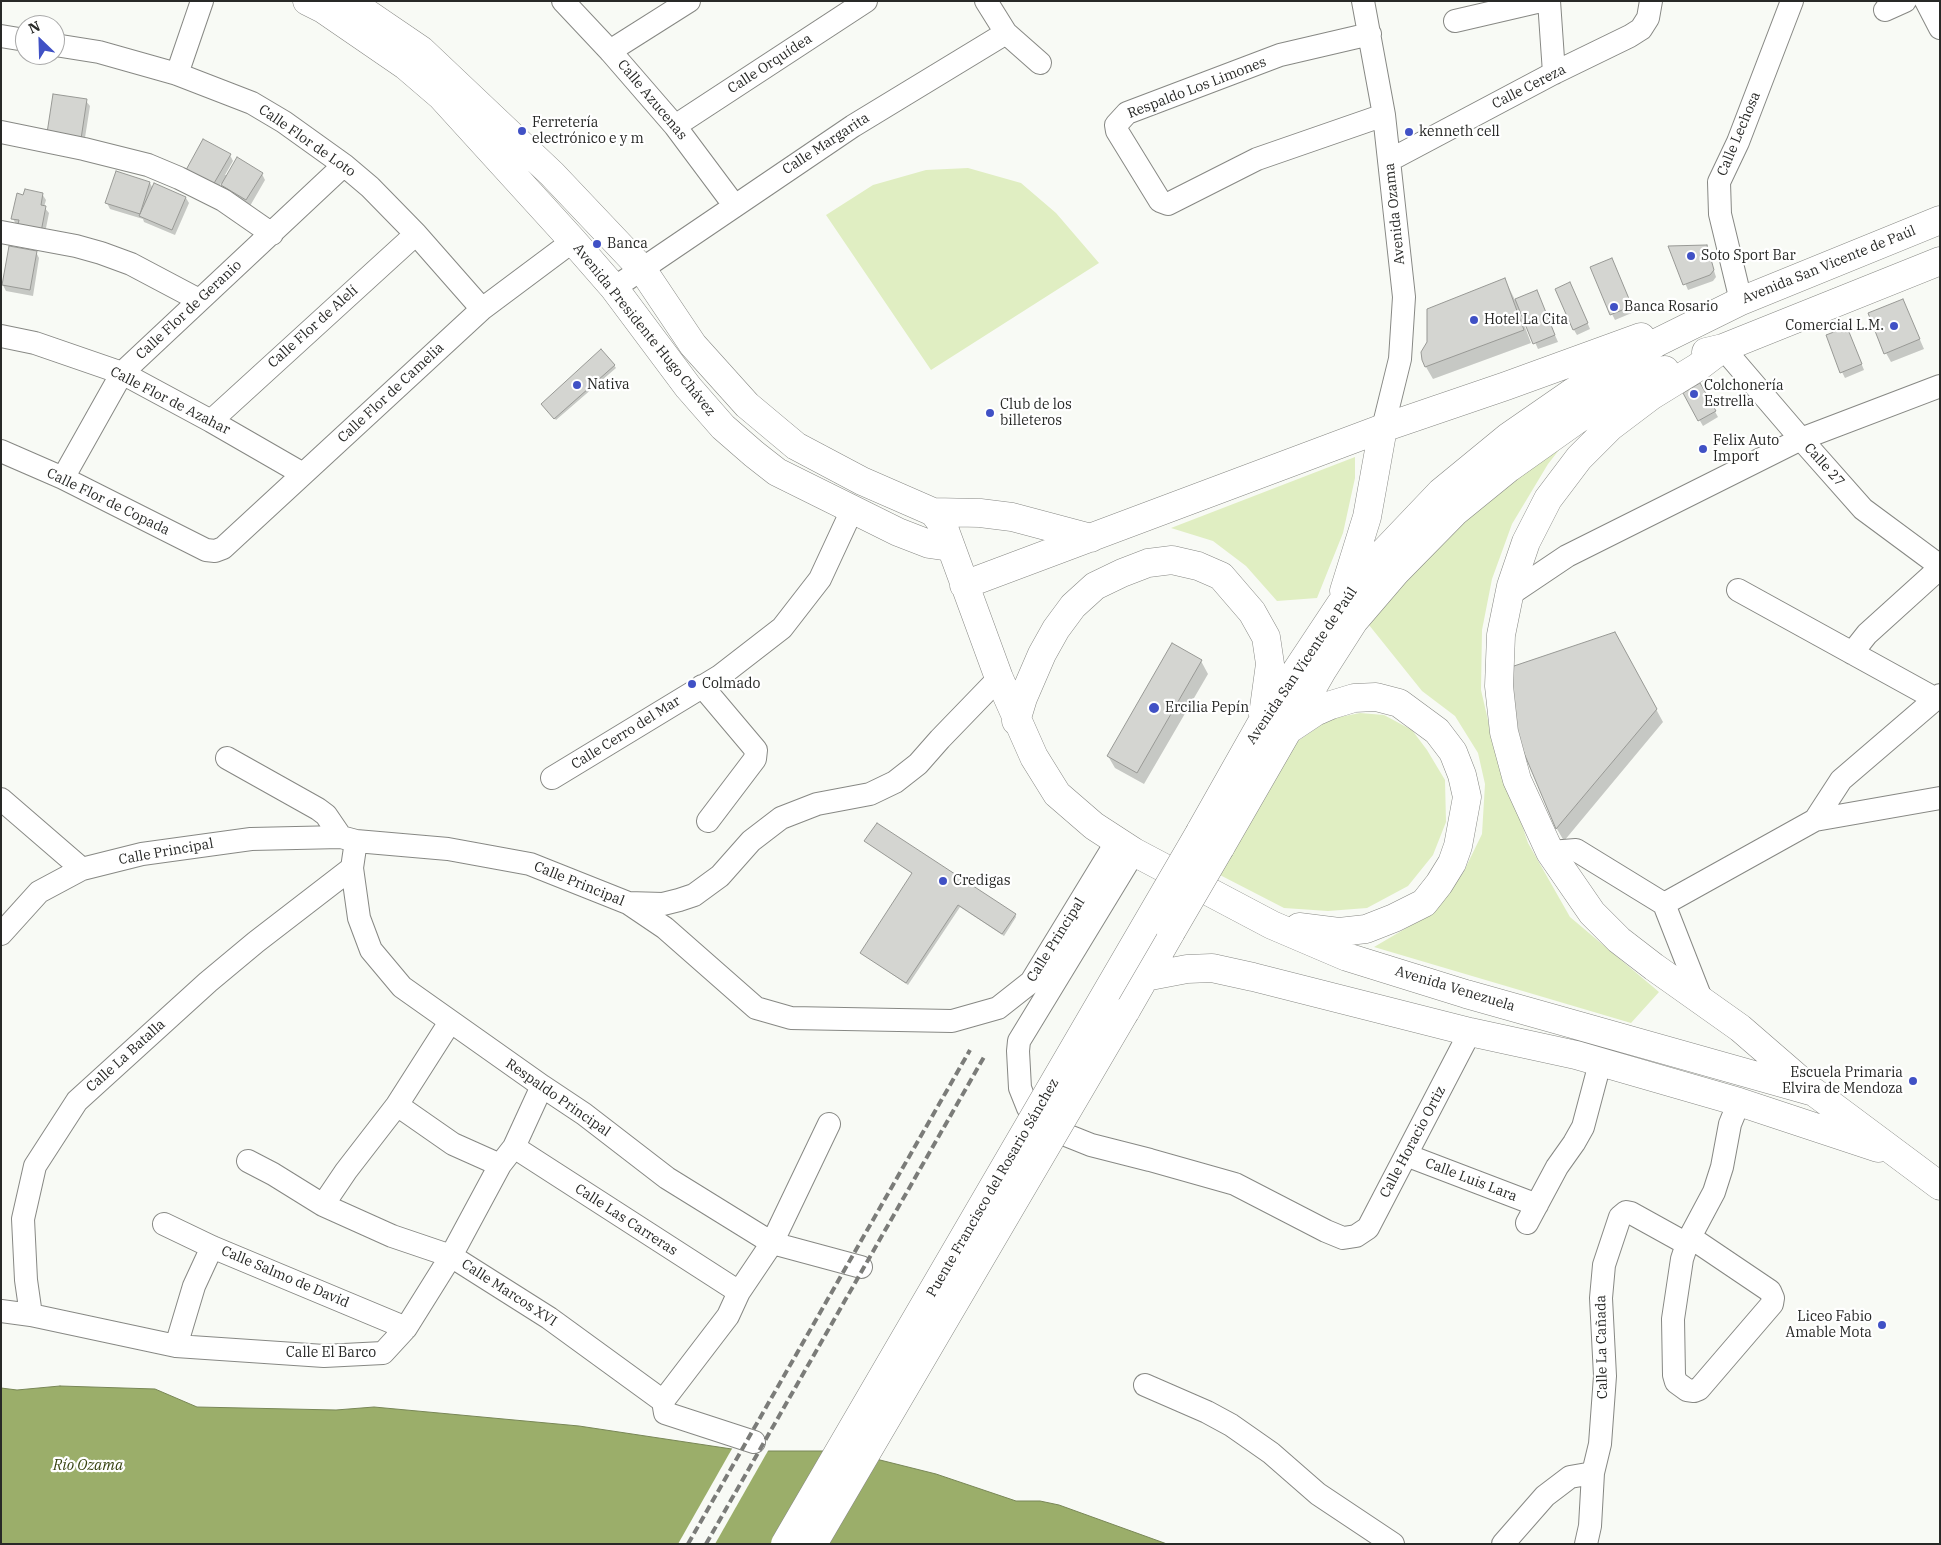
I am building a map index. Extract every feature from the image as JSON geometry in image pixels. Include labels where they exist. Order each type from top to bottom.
[{"type":"main road","name":"Avenida Presidente Hugo Chávez","points":[[307,1],[323,9],[406,66],[440,96],[614,288],[688,387],[723,428],[776,472],[898,532],[929,544],[950,547]]},
{"type":"main road","name":"Avenida Presidente Hugo Chávez","points":[[349,1],[421,50],[552,174],[642,269],[693,345],[747,405],[796,446],[862,481],[932,512]]},
{"type":"main road","name":"Avenida San Vicente de Paúl","points":[[1210,840],[1247,775],[1262,724],[1340,604],[1381,555],[1441,492],[1508,437],[1573,392],[1658,342],[1741,301],[1940,220]]},
{"type":"main road","name":"Avenida San Vicente de Paúl","points":[[1247,775],[1290,729],[1322,671],[1354,621],[1396,572],[1455,512],[1509,468],[1578,419],[1641,381],[1703,352],[1723,348],[1940,262]]},
{"type":"main road","points":[[964,585],[1384,428],[1741,301]]},
{"type":"main road","points":[[1723,348],[1698,367],[1650,396],[1610,427],[1579,458],[1548,498],[1531,533],[1511,586],[1501,635],[1499,686],[1504,732],[1517,780],[1550,852],[1592,914],[1619,940],[1740,1028],[1814,1092]]},
{"type":"main road","points":[[1340,604],[1367,517],[1384,428]]},
{"type":"main road","points":[[932,512],[980,513],[1012,517],[1091,538]]},
{"type":"main road","points":[[932,512],[943,524],[998,678],[1016,721]]},
{"type":"main road","points":[[1016,721],[1038,661],[1056,629],[1073,606],[1095,586],[1122,572],[1148,563],[1172,560],[1198,566],[1221,576],[1237,593],[1257,620],[1266,637],[1270,664],[1262,724]]},
{"type":"main road","points":[[1272,925],[1339,932],[1366,928],[1394,918],[1424,903],[1452,863],[1462,829],[1467,797],[1462,775],[1453,752],[1437,731],[1399,703],[1376,697],[1354,698],[1332,704],[1315,712],[1290,729]]},
{"type":"main road","name":"Avenida Venezuela","points":[[1016,721],[1034,758],[1057,794],[1094,826],[1125,847],[1272,925],[1356,960],[1466,994],[1814,1092],[1940,1186]]},
{"type":"main road","name":"Puente Francisco del Rosario Sánchez","points":[[813,1544],[1171,932],[1210,840]]},
{"type":"main road","name":"Puente Francisco del Rosario Sánchez","points":[[785,1544],[1210,840]]},
{"type":"main road","points":[[1145,976],[1188,969],[1212,968],[1470,1032],[1576,1056],[1740,1102],[1897,1154]]},
{"type":"street","points":[[177,74],[202,1]]},
{"type":"street","name":"Calle Azucenas","points":[[563,1],[610,51],[675,126],[734,205]]},
{"type":"street","points":[[610,51],[689,1]]},
{"type":"street","name":"Calle Orquídea","points":[[675,126],[866,1]]},
{"type":"street","points":[[986,1],[1006,32],[1040,63]]},
{"type":"street","name":"Avenida Ozama","points":[[1363,1],[1384,115],[1404,297],[1400,359],[1384,428]]},
{"type":"street","points":[[1454,21],[1541,1]]},
{"type":"street","points":[[1549,1],[1554,73]]},
{"type":"street","name":"Calle Cereza","points":[[1390,160],[1554,73],[1630,36],[1641,29],[1648,18],[1651,1]]},
{"type":"street","name":"Calle Lechosa","points":[[1741,301],[1720,214],[1719,182],[1738,142],[1792,1]]},
{"type":"street","points":[[1884,10],[1905,1]]},
{"type":"street","points":[[1926,1],[1940,28]]},
{"type":"street","name":"Calle Margarita","points":[[614,288],[853,126],[1006,32]]},
{"type":"street","name":"Respaldo Los Limones","points":[[1370,34],[1280,55],[1127,113],[1116,125],[1117,131],[1160,201],[1168,204],[1257,159],[1384,115]]},
{"type":"street","points":[[1,36],[15,38]]},
{"type":"street","name":"Calle Flor de Loto","points":[[65,47],[99,52],[177,74],[252,103],[284,122],[344,165],[370,187],[416,234],[482,309]]},
{"type":"street","points":[[1,132],[84,149],[148,165],[179,178],[222,200],[272,234]]},
{"type":"street","name":"Calle Flor de Geranio","points":[[63,478],[122,373],[344,165]]},
{"type":"street","points":[[1,232],[76,246],[101,253],[131,264],[199,300]]},
{"type":"street","name":"Calle Flor de Alelí","points":[[211,420],[416,234]]},
{"type":"street","name":"Calle Flor de Camelia","points":[[215,551],[223,548],[482,309],[573,241]]},
{"type":"street","name":"Calle Flor de Azahar","points":[[1,336],[35,343],[122,373],[211,420],[304,474]]},
{"type":"street","name":"Calle 27","points":[[1723,348],[1864,509],[1940,567]]},
{"type":"street","points":[[1510,595],[1567,556],[1801,439],[1940,386]]},
{"type":"street","name":"Calle Flor de Copada","points":[[1,451],[63,478],[206,550],[215,551]]},
{"type":"street","name":"Calle Cerro del Mar","points":[[552,778],[720,676],[782,628],[820,579],[852,510]]},
{"type":"street","points":[[1852,653],[1867,634],[1940,567]]},
{"type":"street","points":[[1738,590],[1852,653],[1937,696],[1841,780],[1815,820]]},
{"type":"street","points":[[628,903],[663,904],[694,895],[720,876],[750,842],[781,818],[817,804],[852,799],[870,794],[895,782],[918,764],[998,678]]},
{"type":"street","points":[[702,686],[756,750],[756,759],[708,821]]},
{"type":"street","points":[[227,758],[318,809],[348,839]]},
{"type":"street","points":[[1664,904],[1815,820],[1940,798]]},
{"type":"street","points":[[1,799],[82,869]]},
{"type":"street","name":"Calle Principal","points":[[1,934],[39,892],[82,869],[142,854],[251,838],[348,839],[448,849],[530,864],[628,903],[665,928],[756,1008],[791,1018],[952,1021],[998,1008],[1031,982],[1125,847]]},
{"type":"street","name":"Respaldo Principal","points":[[348,839],[359,918],[371,950],[402,987],[584,1114],[667,1178],[772,1244],[861,1267]]},
{"type":"street","name":"Calle Horacio Ortiz","points":[[1125,847],[1019,1041],[1020,1088],[1028,1108],[1056,1131],[1091,1146],[1150,1160],[1235,1184],[1326,1231],[1343,1238],[1356,1236],[1368,1228],[1470,1032]]},
{"type":"street","points":[[1550,852],[1576,850],[1664,904],[1702,1001]]},
{"type":"street","name":"Calle La Batalla","points":[[31,1315],[26,1280],[23,1219],[35,1166],[77,1100],[236,959],[352,868]]},
{"type":"street","points":[[323,1205],[346,1171],[397,1105],[450,1022]]},
{"type":"street","name":"Calle Luis Lara","points":[[1406,1155],[1532,1214],[1557,1167],[1574,1144],[1583,1127],[1600,1063]]},
{"type":"street","name":"Calle El Barco","points":[[1,1311],[31,1315],[176,1346],[324,1356],[383,1353],[406,1328],[451,1256],[500,1165],[514,1147],[542,1086]]},
{"type":"street","points":[[1689,1241],[1770,1291],[1773,1298],[1772,1304],[1699,1389],[1694,1391],[1687,1390],[1676,1382],[1674,1375],[1673,1319],[1682,1259],[1689,1241],[1714,1192],[1722,1167],[1730,1124],[1740,1102]]},
{"type":"street","points":[[397,1105],[453,1144],[500,1165]]},
{"type":"street","points":[[663,1401],[728,1316],[739,1292],[772,1244],[829,1124]]},
{"type":"street","name":"Calle Las Carreras","points":[[514,1147],[739,1292]]},
{"type":"street","name":"Calle Marcos XVI","points":[[248,1161],[323,1205],[392,1236],[451,1256],[549,1318],[663,1401],[665,1413],[754,1442]]},
{"type":"street","name":"Calle La Cañada","points":[[1586,1544],[1590,1526],[1594,1473],[1600,1444],[1605,1376],[1601,1298],[1604,1265],[1620,1217],[1631,1213],[1689,1241]]},
{"type":"street","name":"Calle Salmo de David","points":[[164,1224],[212,1247],[406,1328]]},
{"type":"street","points":[[176,1346],[194,1286],[212,1247]]},
{"type":"street","points":[[1145,1385],[1207,1412],[1231,1425],[1271,1452],[1318,1494],[1393,1544]]},
{"type":"street","points":[[1504,1544],[1545,1496],[1570,1477],[1594,1473]]},
{"type":"shaded area","points":[[968,168],[1021,183],[1056,213],[1099,263],[931,370],[826,215],[873,185],[926,170]]},
{"type":"shaded area","points":[[1559,450],[1548,464],[1512,524],[1492,579],[1482,630],[1481,690],[1490,729],[1528,843],[1570,917],[1659,992],[1631,1023],[1374,947],[1415,923],[1442,900],[1463,873],[1482,834],[1485,784],[1478,753],[1455,716],[1422,691],[1369,625],[1424,558],[1464,519],[1513,481]]},
{"type":"shaded area","points":[[1355,457],[1355,478],[1343,533],[1317,598],[1277,601],[1246,566],[1213,541],[1171,528]]},
{"type":"shaded area","points":[[1360,713],[1384,715],[1412,730],[1427,750],[1445,780],[1446,822],[1433,855],[1408,886],[1367,908],[1328,911],[1284,908],[1218,874],[1295,743],[1330,719]]},
{"type":"water","name":"Río Ozama","points":[[60,1386],[155,1389],[197,1407],[336,1410],[374,1407],[579,1426],[745,1451],[823,1451],[864,1456],[936,1474],[1016,1501],[1040,1501],[1059,1505],[1167,1544],[1,1544],[1,1388],[17,1390]]},
{"type":"pier","points":[[733,1447],[769,1449],[715,1544],[678,1544]]},
{"type":"building","points":[[53,94],[87,99],[81,139],[47,133]]},
{"type":"building","points":[[203,139],[231,154],[213,185],[186,170]]},
{"type":"building","points":[[237,157],[263,173],[246,200],[221,185]]},
{"type":"building","points":[[116,171],[150,182],[140,214],[105,203]]},
{"type":"building","points":[[154,183],[186,197],[172,230],[139,216]]},
{"type":"building","points":[[25,189],[43,193],[41,205],[46,206],[41,232],[17,228],[19,220],[11,219],[17,193],[23,195]]},
{"type":"building","name":"Soto Sport Bar","points":[[1707,245],[1714,270],[1710,275],[1683,285],[1668,246]]},
{"type":"building","points":[[9,246],[37,251],[30,290],[2,285]]},
{"type":"building","points":[[1612,258],[1632,306],[1610,315],[1590,267]]},
{"type":"building","name":"Hotel La Cita","points":[[1505,278],[1524,330],[1425,367],[1421,352],[1427,342],[1427,309]]},
{"type":"building","points":[[1570,282],[1588,323],[1573,330],[1555,289]]},
{"type":"building","points":[[1537,290],[1555,335],[1533,344],[1515,299]]},
{"type":"building","name":"Comercial L.M.","points":[[1903,299],[1920,339],[1884,354],[1868,313]]},
{"type":"building","points":[[1847,327],[1862,364],[1840,373],[1826,335]]},
{"type":"building","name":"Nativa","points":[[601,349],[615,365],[554,419],[541,404]]},
{"type":"building","points":[[1700,383],[1716,411],[1698,421],[1683,393]]},
{"type":"building","points":[[1615,632],[1657,709],[1556,829],[1513,727],[1511,667]]},
{"type":"building","name":"Ercilia Pepín","points":[[1172,643],[1202,660],[1137,773],[1107,756]]},
{"type":"building","points":[[877,823],[1016,914],[1002,934],[958,905],[906,983],[860,953],[912,873],[864,841]]},
{"type":"railway","points":[[688,1544],[970,1050]]},
{"type":"railway","points":[[706,1544],[984,1057]]},
{"type":"place","name":"Ferretería electrónico e y m","points":[[522,131]]},
{"type":"place","name":"kenneth cell","points":[[1409,132]]},
{"type":"place","name":"Banca","points":[[597,244]]},
{"type":"place","name":"Soto Sport Bar","points":[[1691,256]]},
{"type":"place","name":"Banca Rosario","points":[[1614,307]]},
{"type":"place","name":"Hotel La Cita","points":[[1474,320]]},
{"type":"place","name":"Comercial L.M.","points":[[1894,326]]},
{"type":"place","name":"Nativa","points":[[577,385]]},
{"type":"place","name":"Colchonería Estrella","points":[[1694,394]]},
{"type":"place","name":"Club de los billeteros","points":[[990,413]]},
{"type":"place","name":"Felix Auto Import","points":[[1703,449]]},
{"type":"place","name":"Colmado","points":[[692,684]]},
{"type":"place","name":"Ercilia Pepín","points":[[1154,708]]},
{"type":"place","name":"Credigas","points":[[943,881]]},
{"type":"place","name":"Escuela Primaria Elvira de Mendoza","points":[[1913,1081]]},
{"type":"place","name":"Liceo Fabio Amable Mota","points":[[1882,1325]]}]
